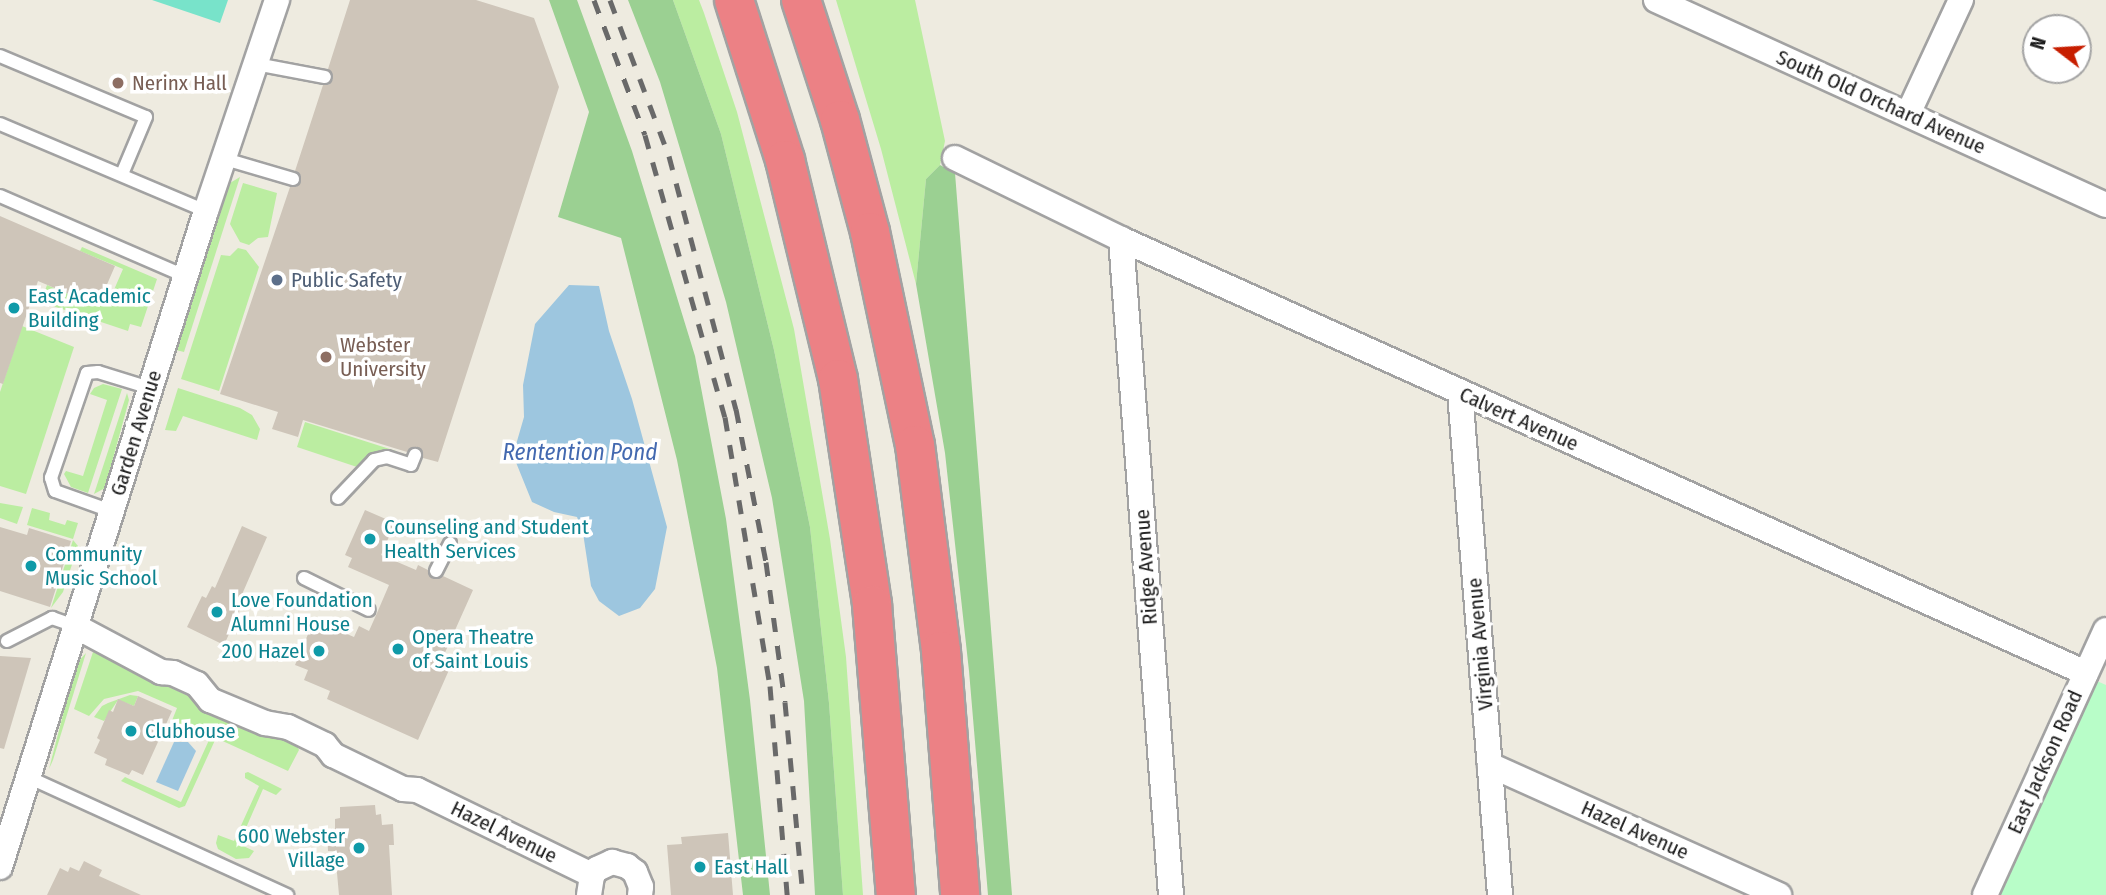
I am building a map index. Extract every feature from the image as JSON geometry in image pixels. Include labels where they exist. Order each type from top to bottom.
[{"type":"highway","points":[[734,0],[785,160],[838,379],[872,605],[896,895]]},
{"type":"highway","points":[[801,0],[840,120],[870,232],[915,445],[941,651],[960,895]]},
{"type":"street","name":"Garden Avenue","points":[[0,867],[28,777],[86,631],[111,511],[206,211],[277,0]]},
{"type":"street","name":"South Old Orchard Avenue","points":[[1656,0],[2106,205]]},
{"type":"street","points":[[1908,114],[1961,0]]},
{"type":"street","name":"Calvert Avenue","points":[[955,158],[1121,239],[2086,673]]},
{"type":"street","name":"Ridge Avenue","points":[[1121,239],[1171,895]]},
{"type":"street","name":"Virginia Avenue","points":[[1460,392],[1500,895]]},
{"type":"street","name":"East Jackson Road","points":[[1985,895],[2106,630]]},
{"type":"street","name":"Hazel Avenue","points":[[86,631],[150,667],[173,673],[197,684],[211,700],[265,723],[288,727],[325,745],[333,755],[403,789],[417,790],[591,885],[605,864],[627,866],[638,878],[640,895]]},
{"type":"street","name":"Hazel Avenue","points":[[1490,765],[1779,895]]},
{"type":"lane","points":[[0,56],[146,117],[122,174]]},
{"type":"lane","points":[[256,64],[325,77]]},
{"type":"lane","points":[[0,124],[206,211]]},
{"type":"lane","points":[[225,159],[293,179]]},
{"type":"lane","points":[[0,195],[185,276]]},
{"type":"lane","points":[[111,511],[55,491],[51,478],[87,373],[98,372],[150,388]]},
{"type":"lane","points":[[338,498],[374,460],[387,457],[411,466],[415,455]]},
{"type":"lane","points":[[436,571],[450,543]]},
{"type":"lane","points":[[304,578],[369,610]]},
{"type":"lane","points":[[7,641],[51,618],[86,631]]},
{"type":"lane","points":[[28,777],[286,895]]},
{"type":"green space","points":[[152,0],[228,0],[220,23]]},
{"type":"green space","points":[[549,0],[577,0],[632,151],[695,356],[726,519],[750,700],[770,895],[743,895],[717,668],[677,460],[621,238],[558,217],[589,112]]},
{"type":"green space","points":[[628,0],[673,0],[721,134],[774,350],[810,527],[829,703],[843,895],[815,895],[804,701],[772,498],[726,302],[660,82]]},
{"type":"green space","points":[[673,0],[699,0],[704,13],[737,112],[794,329],[830,539],[846,657],[863,895],[843,895],[829,703],[810,527],[774,350],[721,134]]},
{"type":"green space","points":[[836,0],[915,0],[945,141],[940,165],[926,179],[916,284],[881,149]]},
{"type":"green space","points":[[940,165],[955,173],[1012,895],[988,895],[969,671],[945,453],[916,284],[926,179]]},
{"type":"green space","points":[[240,177],[184,352],[176,350],[230,183]]},
{"type":"green space","points":[[243,183],[277,193],[268,237],[258,238],[249,245],[240,242],[230,224]]},
{"type":"green space","points":[[82,247],[157,279],[141,327],[130,324],[128,331],[41,302],[47,285],[90,303],[95,292],[110,299],[123,269],[80,251]]},
{"type":"green space","points":[[238,248],[246,250],[259,267],[219,391],[181,379],[221,255],[230,256]]},
{"type":"green space","points":[[22,326],[74,347],[26,494],[0,486],[0,392]]},
{"type":"green space","points":[[103,384],[122,389],[88,493],[71,487],[64,474],[66,471],[83,476],[107,400],[90,394],[94,388]]},
{"type":"green space","points":[[178,388],[240,408],[252,415],[260,429],[257,440],[183,416],[176,431],[165,430]]},
{"type":"green space","points":[[127,393],[129,400],[105,488],[94,494]]},
{"type":"green space","points":[[305,422],[396,451],[395,454],[377,453],[357,467],[297,447]]},
{"type":"green space","points":[[0,503],[23,507],[17,524],[0,518]]},
{"type":"green space","points":[[32,508],[50,513],[49,520],[65,525],[67,520],[78,523],[73,539],[27,525]]},
{"type":"green space","points":[[73,540],[78,546],[63,592],[51,608]]},
{"type":"green space","points":[[93,652],[297,746],[299,750],[288,771],[216,738],[185,806],[179,808],[121,781],[125,777],[181,802],[209,740],[171,723],[177,708],[138,691],[104,699],[89,716],[74,709]]},
{"type":"green space","points":[[86,653],[53,760],[49,769],[76,664]]},
{"type":"green space","points":[[2090,678],[2106,685],[2106,895],[1991,895]]},
{"type":"green space","points":[[130,695],[138,696],[134,706],[118,700],[104,721],[94,717],[102,706]]},
{"type":"green space","points":[[248,772],[282,789],[276,795],[263,789],[239,844],[254,851],[249,858],[236,859],[218,849],[216,843],[218,835],[234,841],[259,786],[245,778],[245,773]]},
{"type":"water","name":"Rentention Pond","points":[[569,285],[599,286],[609,331],[632,399],[667,527],[655,589],[640,608],[619,616],[599,601],[591,586],[583,533],[577,517],[554,512],[532,502],[513,455],[524,417],[523,385],[535,324]]},
{"type":"water","points":[[174,742],[188,742],[196,751],[178,791],[156,782]]},
{"type":"building","points":[[350,0],[476,0],[534,18],[559,87],[438,462],[423,458],[422,450],[418,447],[410,448],[407,452],[303,420],[298,437],[272,429],[278,412],[220,394],[290,187],[296,187],[301,182],[301,176],[295,171],[323,85],[329,85],[333,79],[328,69]]},
{"type":"building","name":"East Academic Building","points":[[0,216],[115,266],[102,296],[95,292],[90,303],[38,281],[3,384],[0,383]]},
{"type":"building","name":"Opera Theatre of Saint Louis","points":[[365,510],[395,523],[381,555],[416,570],[418,565],[428,570],[433,579],[443,576],[473,590],[439,666],[449,670],[418,740],[327,699],[330,691],[304,680],[308,670],[295,665],[314,620],[354,637],[359,626],[369,631],[389,585],[348,567],[352,558],[345,555]]},
{"type":"building","points":[[242,526],[267,537],[240,599],[244,601],[224,645],[187,627],[202,596],[206,598],[212,586],[215,588]]},
{"type":"building","name":"Community Music School","points":[[0,527],[27,535],[29,528],[71,541],[50,607],[0,591]]},
{"type":"building","points":[[0,656],[31,658],[4,749],[0,748]]},
{"type":"building","name":"Clubhouse","points":[[138,696],[172,711],[143,775],[132,770],[129,775],[105,765],[107,759],[94,753],[100,740],[97,738],[109,710],[113,712],[118,699],[134,706]]},
{"type":"building","name":"600 Webster Village","points":[[375,805],[376,815],[381,814],[382,825],[393,824],[394,845],[389,845],[392,895],[339,895],[335,851],[328,851],[327,829],[335,829],[335,819],[340,818],[340,807]]},
{"type":"building","name":"East Hall","points":[[728,833],[733,895],[671,895],[667,845],[682,844],[681,837]]},
{"type":"building","points":[[84,861],[102,870],[99,876],[141,895],[47,895],[60,868],[68,872],[70,867],[79,871]]},
{"type":"railway","points":[[594,0],[645,135],[725,417],[770,686],[787,895]]},
{"type":"railway","points":[[610,0],[669,156],[736,409],[766,562],[785,702],[803,895]]},
{"type":"place","name":"Nerinx Hall","points":[[118,83]]},
{"type":"place","name":"Public Safety","points":[[277,280]]},
{"type":"place","name":"East Academic Building","points":[[14,308]]},
{"type":"place","name":"Webster University","points":[[326,357]]},
{"type":"place","name":"Counseling and Student Health Services","points":[[370,539]]},
{"type":"place","name":"Community Music School","points":[[31,566]]},
{"type":"place","name":"Love Foundation Alumni House","points":[[217,612]]},
{"type":"place","name":"Opera Theatre of Saint Louis","points":[[398,649]]},
{"type":"place","name":"200 Hazel","points":[[319,651]]},
{"type":"place","name":"Clubhouse","points":[[131,731]]},
{"type":"place","name":"600 Webster Village","points":[[359,848]]},
{"type":"place","name":"East Hall","points":[[700,867]]}]
